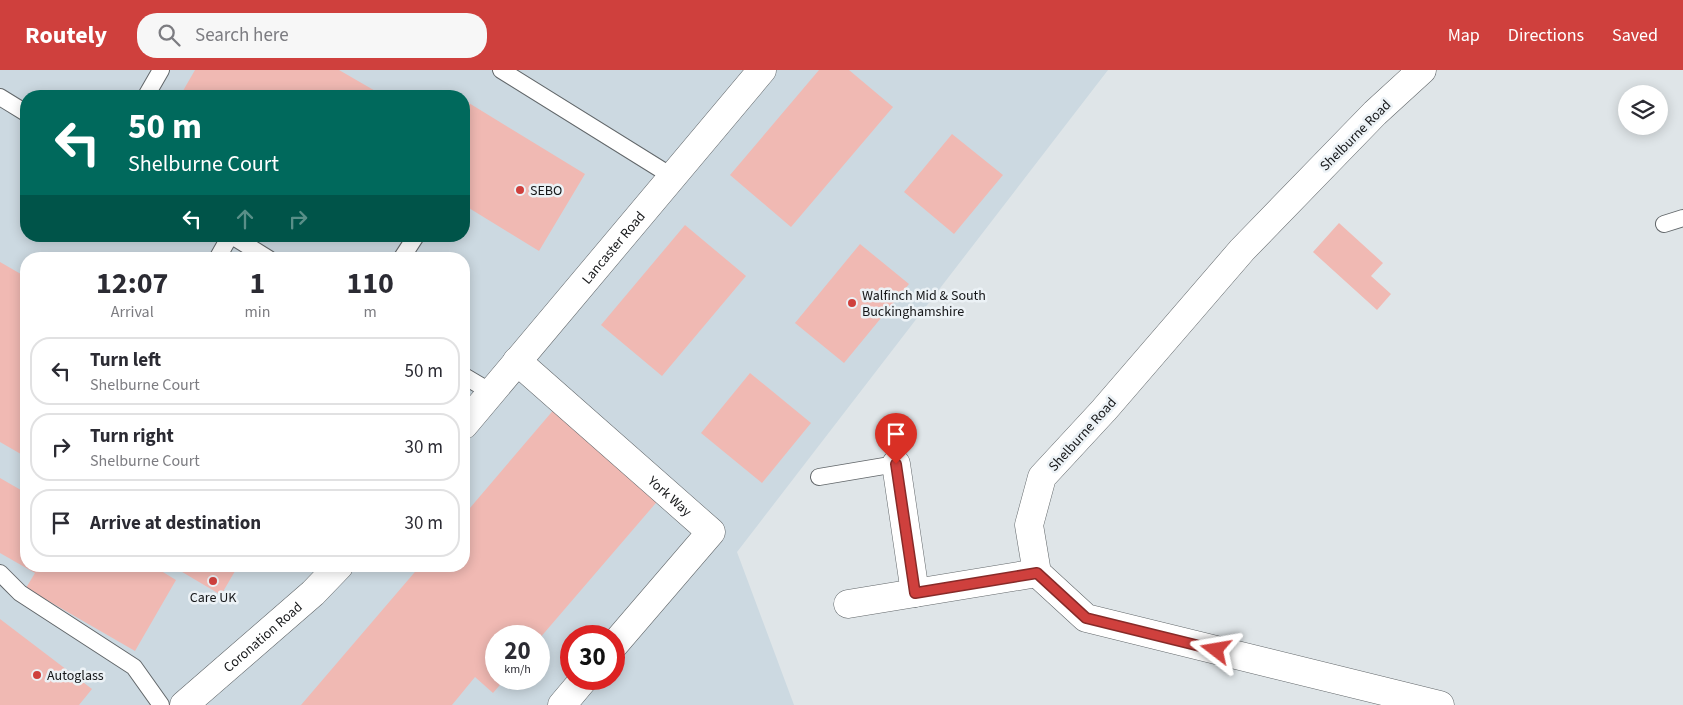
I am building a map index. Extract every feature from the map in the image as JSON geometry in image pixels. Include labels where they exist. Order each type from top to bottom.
[{"type":"street","name":"Lancaster Road","points":[[470,418],[762,70]]},
{"type":"street","name":"Shelburne Road","points":[[1037,573],[1029,525],[1042,477],[1104,410],[1242,250],[1375,113],[1422,70]]},
{"type":"street","name":"York Way","points":[[517,361],[711,532],[625,632]]},
{"type":"street","points":[[896,464],[915,593]]},
{"type":"street","name":"Coronation Road","points":[[184,705],[313,594],[333,572]]},
{"type":"street","points":[[848,604],[1037,573],[1086,618],[1440,705]]},
{"type":"street","points":[[562,705],[575,690]]},
{"type":"lane","points":[[149,90],[161,70]]},
{"type":"lane","points":[[501,70],[673,177]]},
{"type":"lane","points":[[0,97],[20,109]]},
{"type":"lane","points":[[1664,224],[1683,218]]},
{"type":"lane","points":[[241,242],[257,252]]},
{"type":"lane","points":[[470,380],[491,392]]},
{"type":"lane","points":[[819,477],[896,464]]},
{"type":"lane","points":[[0,572],[20,593],[134,667],[161,705]]},
{"type":"shaded area","points":[[0,70],[1108,70],[737,552],[794,705],[0,705]]},
{"type":"building","points":[[195,70],[339,70],[374,90],[183,90]]},
{"type":"building","points":[[819,70],[849,70],[893,107],[791,227],[730,175]]},
{"type":"building","name":"SEBO","points":[[470,104],[585,174],[539,251],[470,209]]},
{"type":"building","points":[[952,134],[1003,175],[954,234],[904,192]]},
{"type":"building","points":[[1339,223],[1383,263],[1371,276],[1391,294],[1377,310],[1313,252]]},
{"type":"building","points":[[685,225],[746,276],[662,376],[601,325]]},
{"type":"building","name":"Walfinch Mid & South Buckinghamshire","points":[[860,244],[909,284],[844,363],[795,323]]},
{"type":"building","points":[[0,262],[20,274],[20,454],[0,442]]},
{"type":"building","points":[[750,373],[811,423],[762,483],[701,433]]},
{"type":"building","points":[[556,407],[661,497],[550,626],[485,625],[485,686],[475,677],[452,705],[301,705],[415,572],[470,572],[470,508]]},
{"type":"building","points":[[0,478],[20,490],[20,564],[0,553]]},
{"type":"building","points":[[33,572],[163,572],[176,580],[135,651],[26,588],[35,573]]},
{"type":"building","name":"Care UK","points":[[182,572],[234,572],[221,595]]},
{"type":"building","name":"Autoglass","points":[[0,619],[92,689],[79,705],[0,705]]},
{"type":"place","name":"SEBO","points":[[520,190]]},
{"type":"place","name":"Walfinch Mid & South Buckinghamshire","points":[[852,303]]},
{"type":"place","name":"Care UK","points":[[213,581]]},
{"type":"place","name":"Autoglass","points":[[37,675]]},
{"type":"route","points":[[896,464],[915,593],[1037,573],[1086,618],[1216,650]]}]
